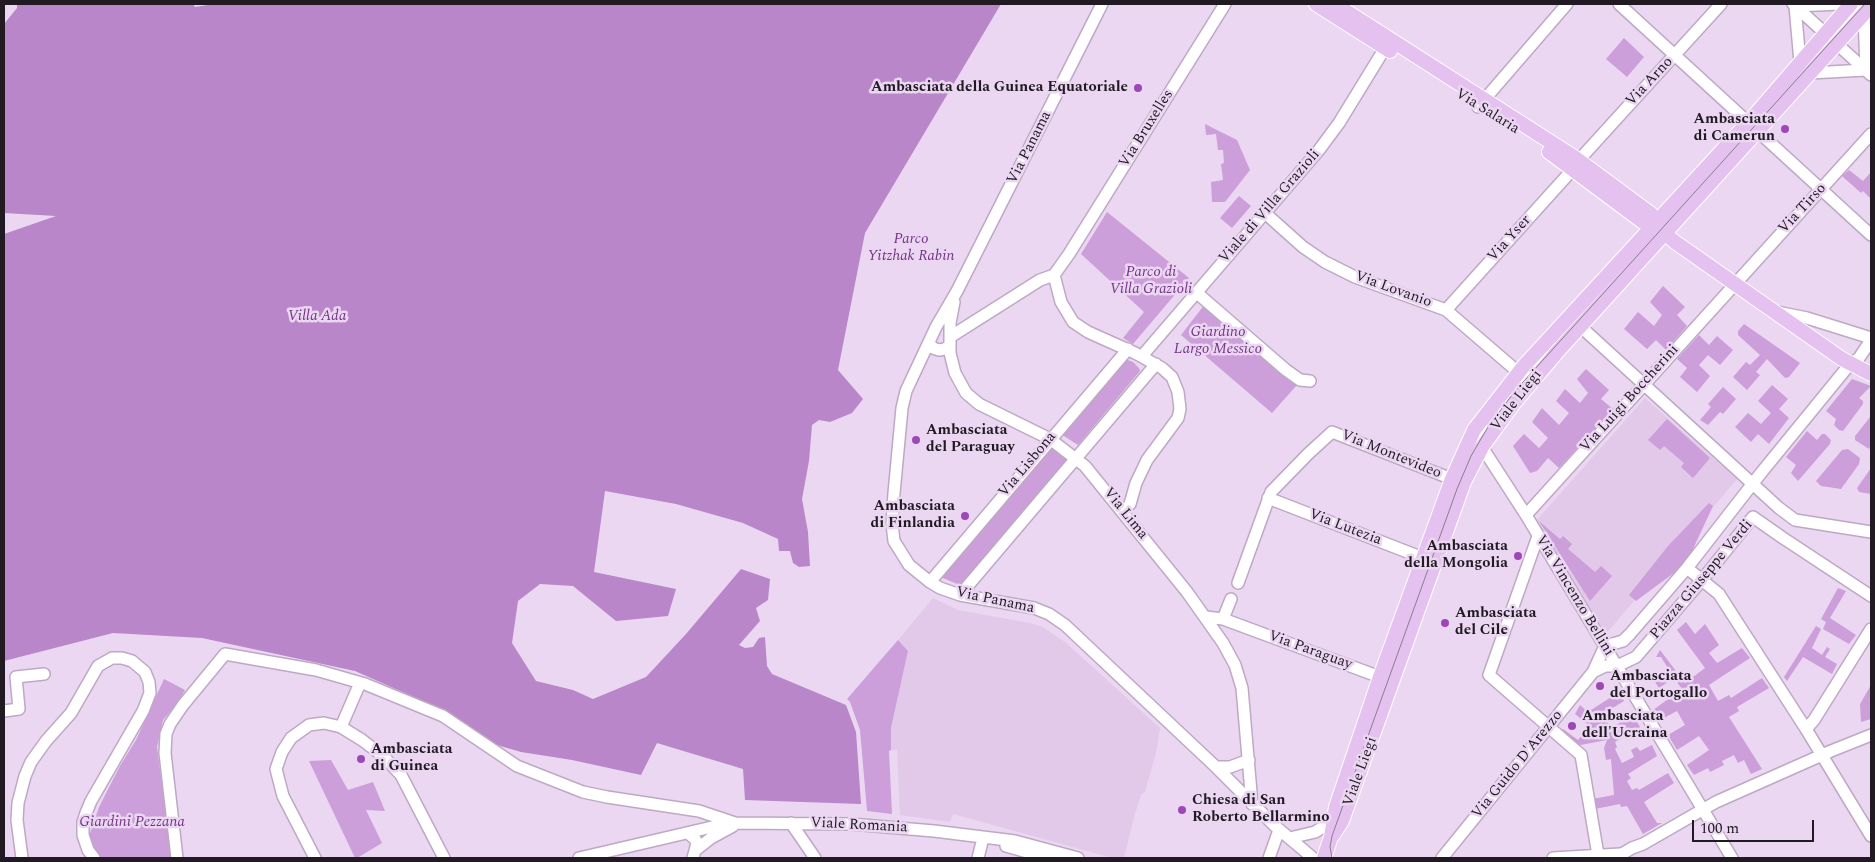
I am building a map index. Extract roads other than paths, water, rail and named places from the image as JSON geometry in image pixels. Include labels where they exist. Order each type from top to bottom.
[{"type":"main road","name":"Via Salaria","points":[[1316,4],[1385,48],[1481,103]]},
{"type":"main road","name":"Via Salaria","points":[[1335,4],[1481,103],[1651,214],[1660,230],[1850,364],[1871,374]]},
{"type":"main road","points":[[1754,126],[1800,62],[1851,4]]},
{"type":"main road","points":[[1660,230],[1754,126],[1810,73],[1868,10]]},
{"type":"main road","name":"Viale Liegi","points":[[1331,837],[1342,822],[1464,482],[1482,447],[1518,399],[1660,230]]},
{"type":"main road","name":"Viale Liegi","points":[[1331,837],[1336,807],[1380,677],[1452,479],[1470,438],[1484,416],[1518,372],[1660,230]]},
{"type":"main road","points":[[1324,858],[1331,837]]},
{"type":"street","name":"Via Panama","points":[[1102,4],[906,391],[902,408],[892,524],[894,541],[901,555],[914,570],[945,590],[960,595],[1034,608],[1055,618],[1074,633],[1284,834],[1313,858]]},
{"type":"street","name":"Via Bruxelles","points":[[1054,275],[1225,4]]},
{"type":"street","points":[[1481,103],[1567,4]]},
{"type":"street","points":[[1619,4],[1871,235]]},
{"type":"street","name":"Via Arno","points":[[1576,165],[1721,4]]},
{"type":"street","points":[[1794,5],[1840,4]]},
{"type":"street","points":[[1794,5],[1869,73]]},
{"type":"street","points":[[1794,5],[1800,62]]},
{"type":"street","points":[[1868,10],[1869,73]]},
{"type":"street","name":"Viale di Villa Grazioli","points":[[1142,356],[1331,135],[1385,48]]},
{"type":"street","points":[[1810,73],[1869,73]]},
{"type":"street","name":"Via Tirso","points":[[1734,283],[1871,134]]},
{"type":"street","name":"Via Yser","points":[[1446,310],[1576,165]]},
{"type":"street","name":"Via Lovanio","points":[[1265,213],[1303,247],[1325,262],[1356,277],[1446,310],[1518,372]]},
{"type":"street","points":[[950,340],[941,332],[932,342],[945,349],[950,340],[1040,280],[1054,275],[1058,293],[1066,313],[1079,327],[1142,356],[1169,374],[1175,383],[1179,396],[1179,414],[1174,425],[1147,460],[1138,476],[1130,504],[1123,512]]},
{"type":"street","name":"Via Luigi Boccherini","points":[[1526,515],[1734,283]]},
{"type":"street","name":"Via Lima","points":[[957,291],[952,312],[950,340],[955,373],[963,390],[970,398],[1050,439],[1077,458],[1123,512],[1206,617],[1223,643],[1238,673],[1242,688],[1252,804]]},
{"type":"street","points":[[1197,293],[1286,370],[1300,380],[1310,381]]},
{"type":"street","points":[[1775,311],[1807,318],[1871,339]]},
{"type":"street","points":[[1580,326],[1779,508],[1795,520],[1871,532]]},
{"type":"street","name":"Piazza Giuseppe Verdi","points":[[1623,641],[1687,568],[1850,364],[1860,358],[1871,339]]},
{"type":"street","name":"Via Lisbona","points":[[930,582],[1128,349]]},
{"type":"street","points":[[960,595],[1156,364]]},
{"type":"street","name":"Via Montevideo","points":[[1238,583],[1268,498],[1282,480],[1332,432],[1452,479]]},
{"type":"street","name":"Via Vincenzo Bellini","points":[[1470,438],[1482,447],[1526,515],[1732,858]]},
{"type":"street","name":"Via Lutezia","points":[[1268,498],[1423,558]]},
{"type":"street","name":"Piazza Giuseppe Verdi","points":[[1616,666],[1630,660],[1639,653],[1753,517],[1783,538]]},
{"type":"street","points":[[1795,520],[1783,538],[1871,596]]},
{"type":"street","points":[[1538,536],[1488,675],[1581,755],[1598,855]]},
{"type":"street","points":[[1687,568],[1718,594],[1806,729],[1871,836]]},
{"type":"street","points":[[1223,619],[1231,598]]},
{"type":"street","name":"Via Paraguay","points":[[1206,617],[1223,619],[1380,677]]},
{"type":"street","points":[[1806,729],[1814,720],[1871,629]]},
{"type":"street","points":[[1605,646],[1623,641]]},
{"type":"street","points":[[1623,641],[1620,652],[1630,660]]},
{"type":"street","name":"Via Guido D'Arezzo","points":[[1442,858],[1594,672],[1605,646]]},
{"type":"street","points":[[177,858],[165,753],[166,734],[170,724],[183,705],[225,654],[316,670],[360,683],[443,716],[516,766],[583,792],[699,810],[735,823]]},
{"type":"street","points":[[22,858],[17,820],[18,803],[24,776],[42,744],[71,713],[98,666],[112,658],[122,658],[132,661],[145,672],[149,682],[150,693],[144,711],[91,801],[86,813],[83,822],[84,835],[88,850],[94,858]]},
{"type":"street","points":[[1594,672],[1605,666],[1616,666]]},
{"type":"street","points":[[4,711],[19,709],[16,677],[44,674]]},
{"type":"street","points":[[341,727],[360,683]]},
{"type":"street","points":[[315,858],[283,796],[277,776],[277,763],[288,741],[312,724],[324,723],[341,727],[362,740],[383,756],[400,775],[444,858]]},
{"type":"street","points":[[1553,858],[1598,855],[1622,857],[1703,810],[1822,755],[1871,735]]},
{"type":"street","points":[[1216,767],[1230,767],[1249,760]]},
{"type":"street","points":[[699,810],[700,829],[711,838]]},
{"type":"street","points":[[1269,858],[1284,834],[1315,832],[1333,821]]},
{"type":"street","points":[[579,858],[700,829],[735,823]]},
{"type":"street","points":[[695,853],[711,838],[731,829],[735,823]]},
{"type":"street","name":"Viale Romania","points":[[735,823],[864,825],[934,831],[1016,841],[1078,858]]},
{"type":"street","points":[[791,823],[815,858]]},
{"type":"street","points":[[688,833],[696,840],[695,853]]},
{"type":"street","points":[[978,858],[983,838]]},
{"type":"street","name":"Viale Romania","points":[[983,838],[997,844],[1048,858]]},
{"type":"tram line","points":[[1332,858],[1330,847],[1332,836],[1457,489],[1471,456],[1488,427],[1515,391],[1865,4]]},
{"type":"place","name":"Ambasciata della Guinea Equatoriale","points":[[1138,88]]},
{"type":"place","name":"Ambasciata di Camerun","points":[[1785,129]]},
{"type":"place","name":"Ambasciata del Paraguay","points":[[916,440]]},
{"type":"place","name":"Ambasciata di Finlandia","points":[[965,516]]},
{"type":"place","name":"Ambasciata della Mongolia","points":[[1518,556]]},
{"type":"place","name":"Ambasciata del Cile","points":[[1445,623]]},
{"type":"place","name":"Ambasciata del Portogallo","points":[[1600,686]]},
{"type":"place","name":"Ambasciata dell'Ucraina","points":[[1572,726]]},
{"type":"place","name":"Ambasciata di Guinea","points":[[361,759]]},
{"type":"place","name":"Chiesa di San Roberto Bellarmino","points":[[1182,810]]},
{"type":"park label","name":"Parco Yitzhak Rabin","points":[[911,248]]},
{"type":"park label","name":"Parco di Villa Grazioli","points":[[1151,282]]},
{"type":"park label","name":"Villa Ada","points":[[317,317]]},
{"type":"park label","name":"Giardino Largo Messico","points":[[1218,342]]},
{"type":"park label","name":"Giardini Pezzana","points":[[132,823]]}]
